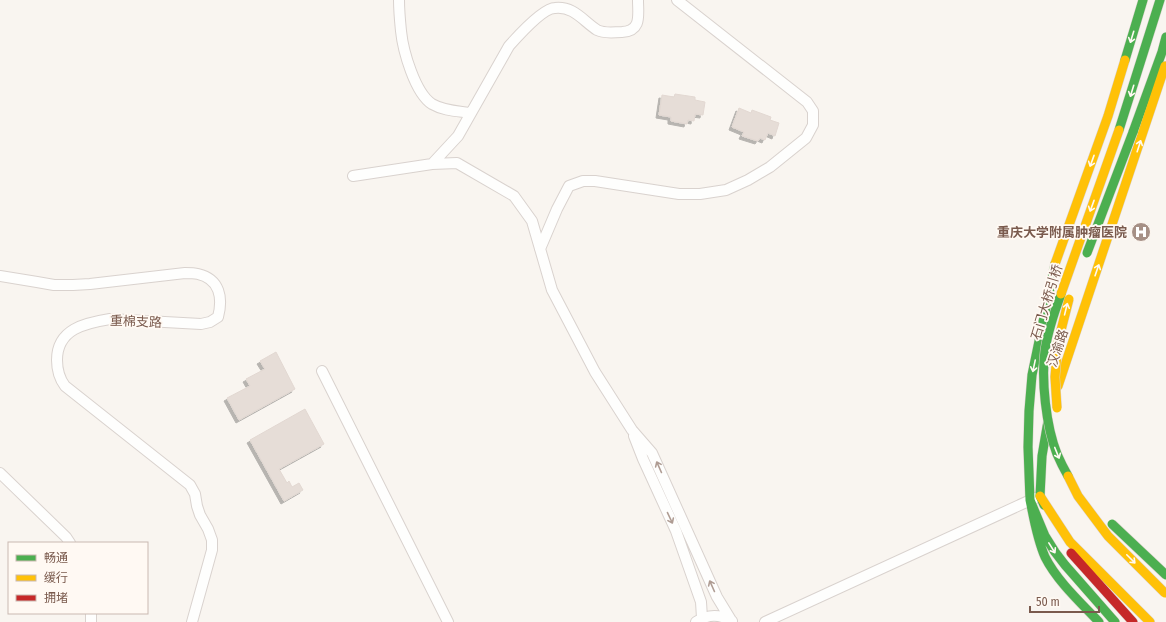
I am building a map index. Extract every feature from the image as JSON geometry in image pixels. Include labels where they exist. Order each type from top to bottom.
[{"type":"main road","name":"汉渝路","points":[[1030,500],[1028,447],[1032,375],[1055,264],[1108,116],[1143,0]]},
{"type":"main road","points":[[1154,20],[1155,0]]},
{"type":"main road","points":[[1154,20],[1160,0]]},
{"type":"main road","name":"石门大桥引桥","points":[[1154,20],[1119,130],[1051,322],[1045,351],[1044,372],[1048,424],[1057,454],[1078,496],[1108,536],[1166,593]]},
{"type":"main road","points":[[1084,259],[1162,52],[1166,37]]},
{"type":"main road","name":"汉渝路","points":[[1133,622],[1078,560],[1055,528],[1040,496],[1042,456],[1048,421],[1059,381],[1166,62]]},
{"type":"main road","name":"石门大桥引桥","points":[[1058,414],[1055,377],[1058,342],[1073,288]]},
{"type":"main road","points":[[1040,496],[1070,542],[1150,622]]},
{"type":"main road","points":[[1030,500],[1039,539],[1054,572],[1099,622]]},
{"type":"main road","points":[[1030,500],[1045,536],[1055,552],[1065,566],[1115,622]]},
{"type":"main road","points":[[1107,518],[1116,529],[1166,575]]},
{"type":"street","points":[[399,0],[401,32],[406,57],[418,88],[425,98],[433,104],[444,109],[472,113]]},
{"type":"street","points":[[432,164],[458,136],[509,46],[546,10],[554,7],[565,8],[574,12],[598,30],[607,33],[628,32],[635,28],[638,20],[638,0]]},
{"type":"street","points":[[540,249],[557,208],[569,186],[582,181],[596,181],[679,194],[700,194],[726,190],[748,180],[770,166],[806,138],[813,125],[813,111],[808,102],[677,0]]},
{"type":"street","points":[[353,176],[432,164],[457,163],[514,196],[532,221],[552,290],[595,372],[632,430],[652,453],[717,597],[732,621]]},
{"type":"street","name":"重棉支路","points":[[0,276],[37,282],[73,285],[185,273],[198,274],[209,278],[216,285],[220,296],[220,308],[218,317],[210,322],[201,324],[110,319],[96,321],[81,326],[68,333],[60,342],[57,355],[57,367],[60,379],[65,386],[190,485],[195,494],[198,510],[212,540],[212,550],[192,622]]},
{"type":"street","points":[[322,371],[448,622]]},
{"type":"street","points":[[632,430],[676,531],[701,602],[699,620],[712,616],[722,616],[732,621]]},
{"type":"street","points":[[0,473],[69,542]]},
{"type":"street","points":[[765,622],[1040,496]]},
{"type":"building","points":[[675,94],[695,97],[695,100],[705,102],[703,115],[695,114],[694,121],[688,120],[687,124],[671,121],[671,117],[659,115],[662,95],[674,97]]},
{"type":"building","points":[[739,108],[751,113],[752,110],[771,117],[770,120],[779,123],[775,136],[768,133],[765,140],[760,138],[758,141],[742,136],[744,132],[732,127]]},
{"type":"building","points":[[276,352],[295,389],[239,420],[227,398],[250,386],[246,379],[265,369],[260,361]]},
{"type":"building","points":[[305,409],[324,444],[279,469],[287,483],[289,481],[292,487],[299,483],[303,490],[284,501],[250,440]]},
{"type":"traffic: fast","points":[[1125,60],[1143,0]]},
{"type":"traffic: fast","points":[[1119,130],[1160,0]]},
{"type":"traffic: fast","points":[[1133,132],[1166,37]]},
{"type":"traffic: fast","points":[[1087,253],[1133,132]]},
{"type":"traffic: fast","points":[[1055,264],[1032,375],[1028,447],[1030,500],[1045,536],[1055,552],[1115,622]]},
{"type":"traffic: fast","points":[[1061,294],[1045,350],[1044,389],[1047,417],[1053,443],[1058,457],[1068,476]]},
{"type":"traffic: fast","points":[[1044,505],[1040,496],[1042,456],[1048,421]]},
{"type":"traffic: fast","points":[[1030,500],[1040,543],[1050,566],[1056,575],[1099,622]]},
{"type":"traffic: fast","points":[[1112,524],[1166,575]]},
{"type":"traffic: slow","points":[[1055,264],[1108,116],[1125,60]]},
{"type":"traffic: slow","points":[[1058,386],[1165,66]]},
{"type":"traffic: slow","points":[[1061,294],[1119,130]]},
{"type":"traffic: slow","points":[[1057,408],[1055,377],[1058,342],[1069,299]]},
{"type":"traffic: slow","points":[[1068,476],[1078,496],[1108,536],[1165,593]]},
{"type":"traffic: slow","points":[[1040,496],[1070,542],[1150,622]]},
{"type":"traffic: jam","points":[[1071,553],[1133,622]]},
{"type":"place","name":"重庆大学附属肿瘤医院","points":[[1141,232]]}]
